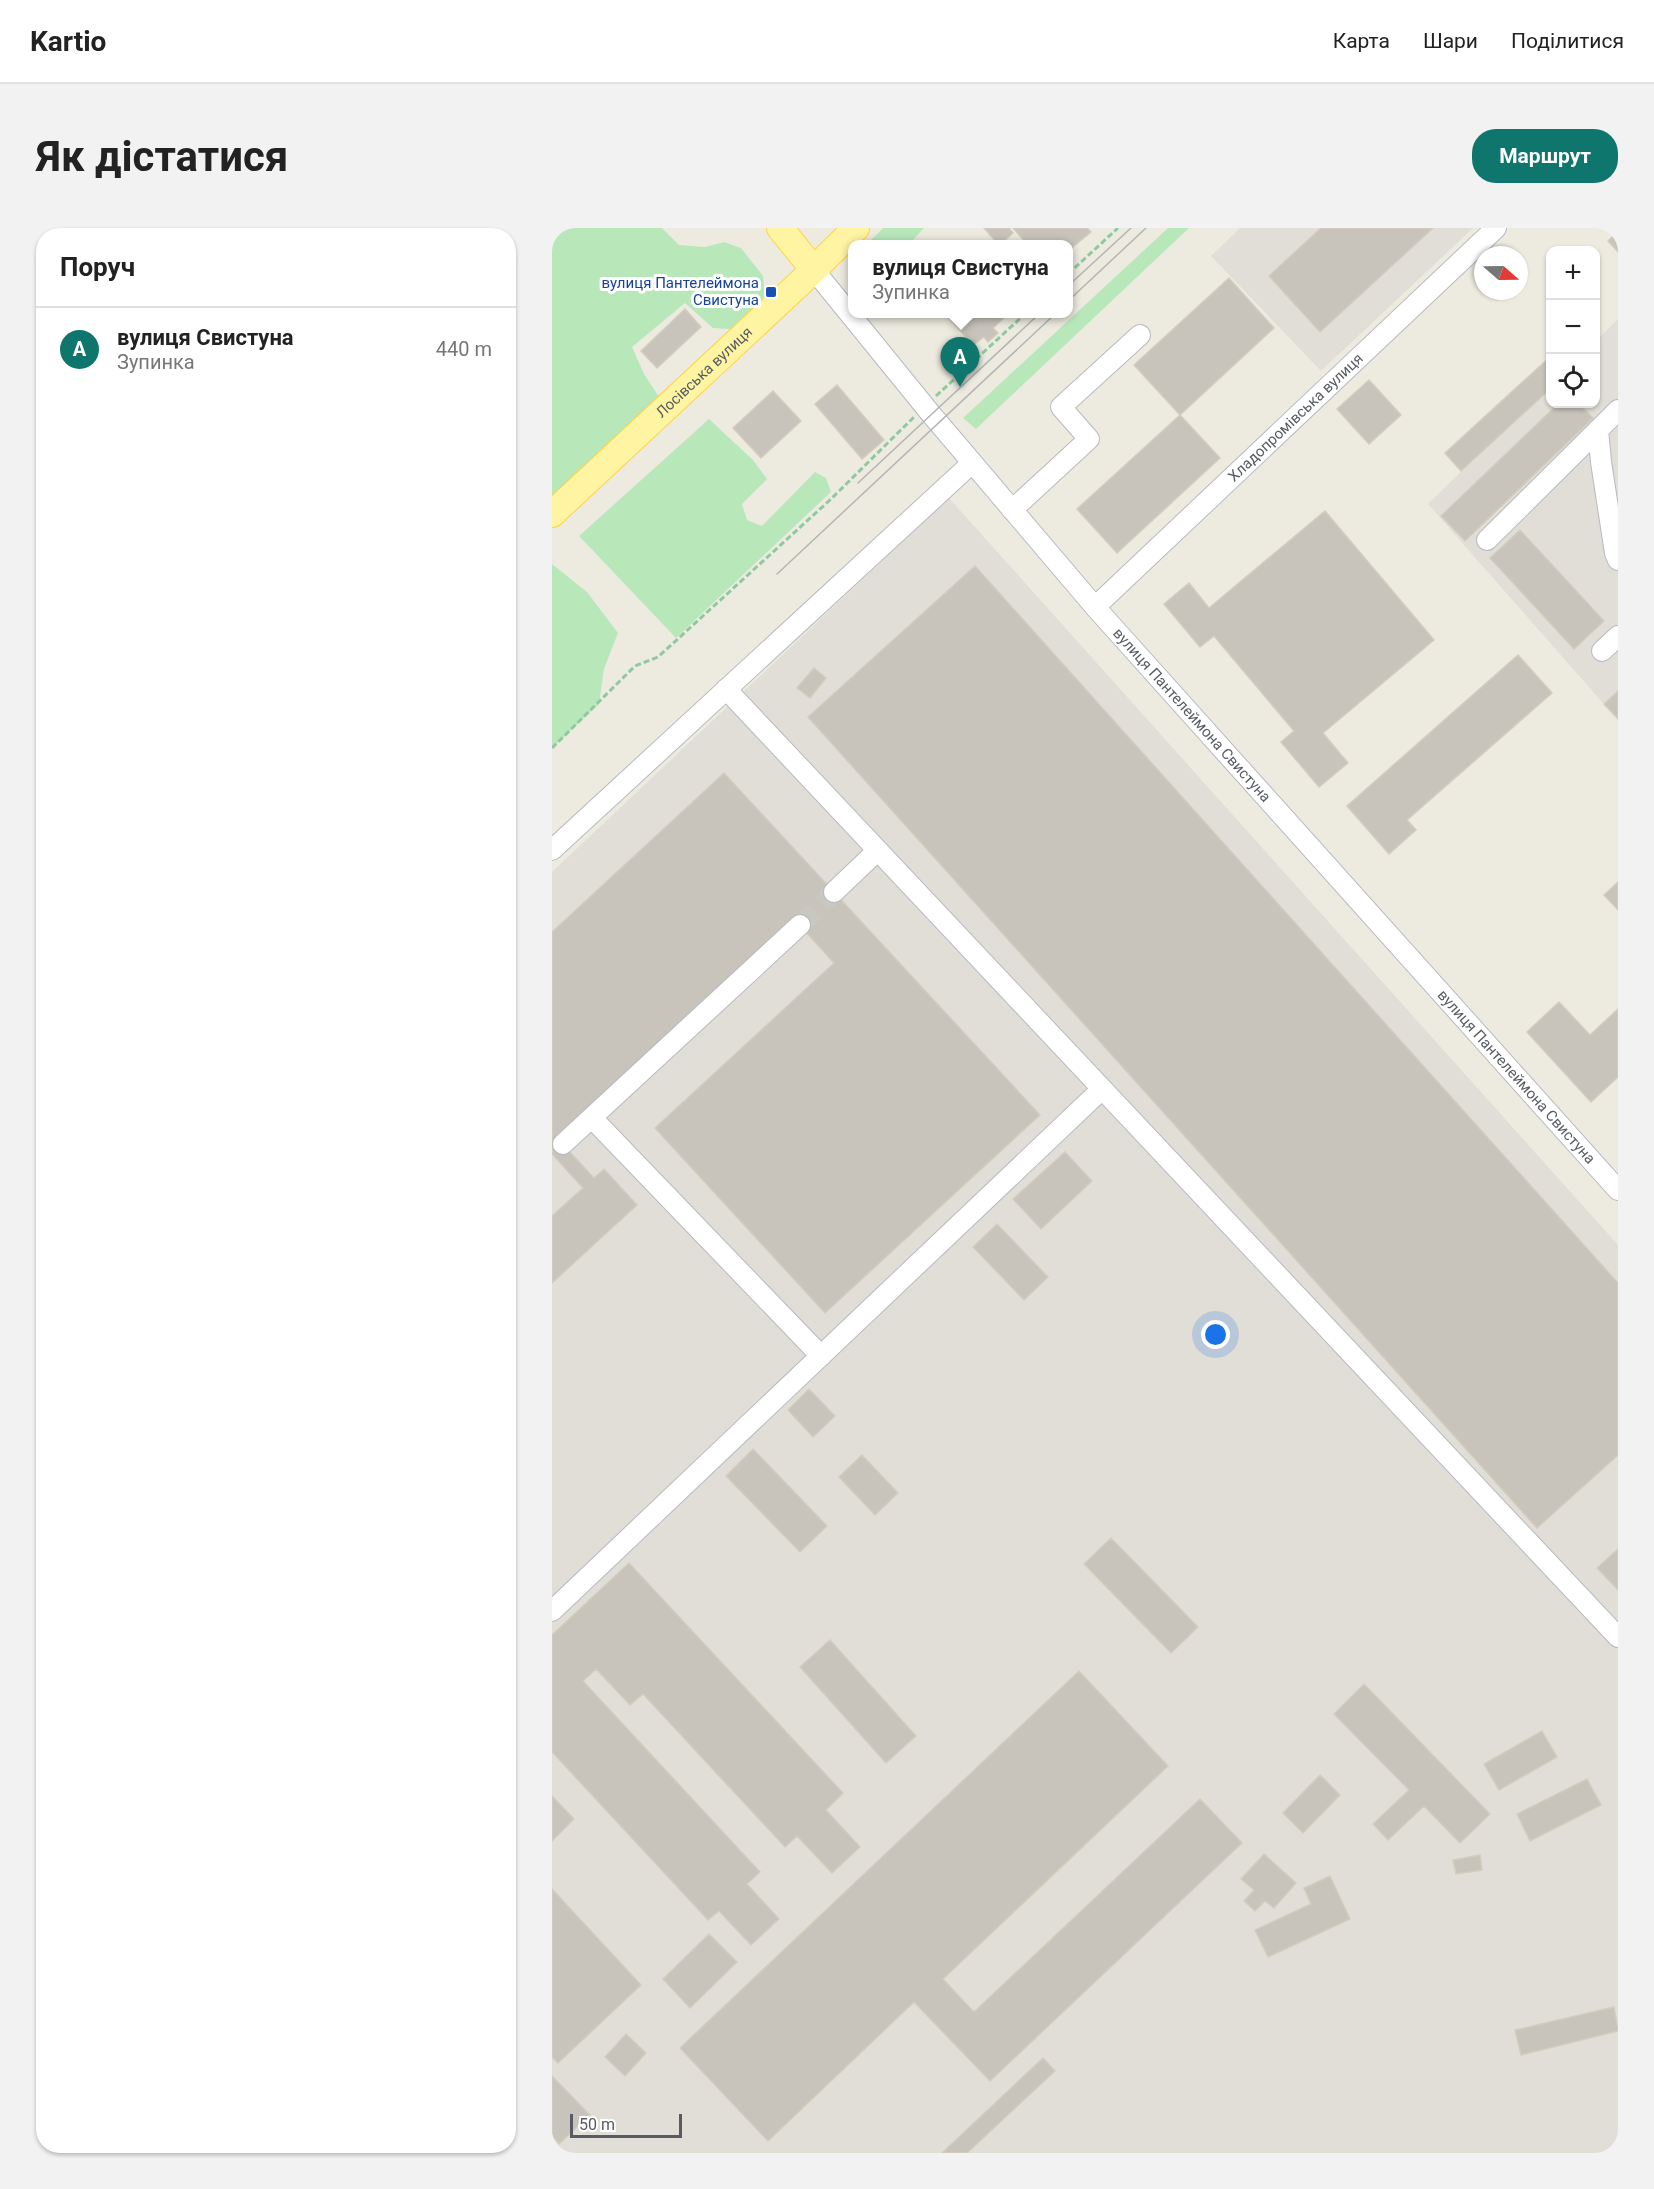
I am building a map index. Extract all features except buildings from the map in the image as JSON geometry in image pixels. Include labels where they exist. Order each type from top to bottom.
[{"type":"main road","name":"вулиця Пантелеймона Свистуна","points":[[780,228],[814,270]]},
{"type":"main road","name":"Лосівська вулиця","points":[[552,514],[814,270],[856,228]]},
{"type":"street","name":"Хладопромівська вулиця","points":[[1095,607],[1496,228]]},
{"type":"street","name":"вулиця Пантелеймона Свистуна","points":[[814,270],[848,312]]},
{"type":"street","name":"вулиця Пантелеймона Свистуна","points":[[853,318],[924,406],[1095,607],[1618,1190]]},
{"type":"street","points":[[1012,510],[1089,439],[1061,407],[1140,335]]},
{"type":"street","points":[[1487,540],[1618,410]]},
{"type":"street","points":[[1598,430],[1600,462],[1618,560]]},
{"type":"street","points":[[552,850],[972,463]]},
{"type":"street","points":[[1602,651],[1618,636]]},
{"type":"street","points":[[726,689],[1618,1637]]},
{"type":"street","points":[[834,892],[876,852]]},
{"type":"street","points":[[556,1151],[800,925]]},
{"type":"street","points":[[552,1611],[1102,1089]]},
{"type":"street","points":[[592,1118],[821,1356]]},
{"type":"path","points":[[1073,269],[1118,228]]},
{"type":"path","points":[[552,748],[635,666],[658,657],[831,499],[924,406],[1021,318]]},
{"type":"shaded area","points":[[1240,228],[1473,228],[1321,371],[1211,256]]},
{"type":"shaded area","points":[[1618,319],[1618,720],[1428,504],[1546,389],[1546,408],[1600,408],[1600,337]]},
{"type":"shaded area","points":[[949,498],[1618,1245],[1618,2153],[552,2153],[552,872]]},
{"type":"green space","points":[[552,228],[662,228],[679,245],[705,247],[724,242],[741,248],[763,276],[765,296],[731,329],[713,328],[685,303],[632,347],[644,374],[659,397],[552,497]]},
{"type":"green space","points":[[883,228],[924,228],[913,240],[871,240]]},
{"type":"green space","points":[[1168,228],[1189,228],[976,429],[963,418],[1073,318]]},
{"type":"green space","points":[[709,419],[753,460],[767,479],[742,504],[747,520],[762,526],[815,472],[826,478],[831,492],[676,638],[579,536]]},
{"type":"green space","points":[[552,564],[587,592],[618,633],[604,669],[599,704],[552,748]]},
{"type":"tunnel","points":[[800,925],[834,892]]},
{"type":"tram line","points":[[1073,281],[1131,228]]},
{"type":"tram line","points":[[1073,296],[1146,228]]},
{"type":"tram line","points":[[858,483],[1035,318]]},
{"type":"tram line","points":[[777,574],[1051,318]]},
{"type":"place","name":"вулиця Пантелеймона Свистуна","points":[[771,292]]},
{"type":"place","name":"вулиця Свистуна","points":[[960,387]]}]
